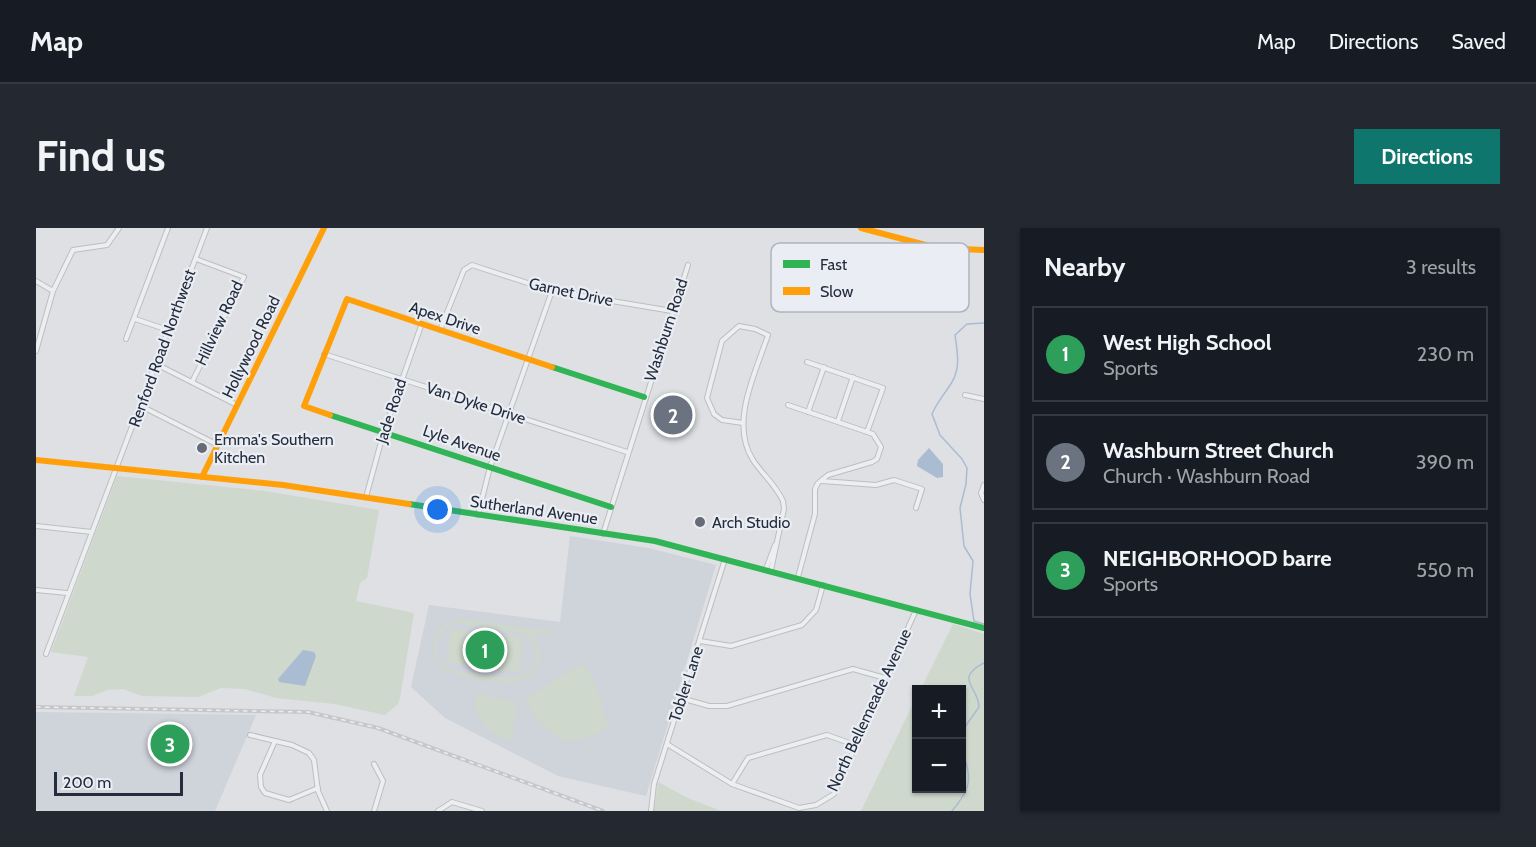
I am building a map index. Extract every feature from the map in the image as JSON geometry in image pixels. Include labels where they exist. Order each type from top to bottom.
[{"type":"main road","name":"Hollywood Road","points":[[202,477],[324,228]]},
{"type":"main road","points":[[861,228],[911,243]]},
{"type":"main road","name":"Apex Drive","points":[[304,406],[347,299],[421,326],[644,397]]},
{"type":"main road","name":"Lyle Avenue","points":[[304,406],[611,507]]},
{"type":"main road","name":"Sutherland Avenue","points":[[36,459],[365,498],[654,540],[984,628]]},
{"type":"street","points":[[36,351],[53,291],[68,256],[73,250],[107,245],[119,228]]},
{"type":"street","points":[[126,339],[168,228]]},
{"type":"street","name":"Renford Road Northwest","points":[[46,654],[67,593],[141,406],[207,228]]},
{"type":"street","name":"Hillview Road","points":[[192,382],[244,278],[196,259]]},
{"type":"street","name":"Garnet Drive","points":[[440,331],[464,270],[472,265],[552,291],[672,311]]},
{"type":"street","name":"Washburn Road","points":[[603,534],[644,397],[688,265]]},
{"type":"street","points":[[36,281],[53,291]]},
{"type":"street","points":[[478,516],[490,467],[552,291]]},
{"type":"street","points":[[135,319],[168,330]]},
{"type":"street","name":"Jade Road","points":[[365,498],[384,431],[421,326]]},
{"type":"street","points":[[743,423],[722,420],[714,414],[707,398],[722,341],[739,326],[755,328],[768,335],[745,408],[743,423],[751,458],[783,501],[784,509],[768,569]]},
{"type":"street","name":"Van Dyke Drive","points":[[324,354],[627,452]]},
{"type":"street","points":[[807,362],[883,388],[867,432]]},
{"type":"street","points":[[156,364],[238,406]]},
{"type":"street","points":[[808,412],[824,367]]},
{"type":"street","points":[[838,422],[853,377]]},
{"type":"street","points":[[965,395],[984,399]]},
{"type":"street","points":[[788,405],[867,432],[879,441],[877,459],[828,475],[815,489],[815,514],[798,577]]},
{"type":"street","points":[[141,406],[218,445]]},
{"type":"street","points":[[822,481],[876,485],[894,480],[922,489],[916,507]]},
{"type":"street","points":[[984,485],[981,493],[984,500]]},
{"type":"street","points":[[36,526],[92,532]]},
{"type":"street","name":"Tobler Lane","points":[[651,811],[654,784],[725,558]]},
{"type":"street","points":[[700,641],[731,646],[802,625],[816,610],[824,585]]},
{"type":"street","points":[[36,590],[67,593]]},
{"type":"street","name":"North Bellemeade Avenue","points":[[732,784],[799,808],[816,805],[834,794],[916,610]]},
{"type":"street","points":[[681,698],[709,706],[727,706],[853,669],[885,678]]},
{"type":"street","points":[[250,735],[292,745],[309,753],[316,768],[318,789],[327,811]]},
{"type":"street","points":[[666,744],[732,784],[748,758],[827,735],[855,746]]},
{"type":"street","points":[[275,741],[260,775],[261,787],[265,793],[289,800],[318,789]]},
{"type":"street","points":[[374,764],[383,782],[374,811]]},
{"type":"street","points":[[438,811],[452,802],[482,811]]},
{"type":"shaded area","points":[[117,476],[265,491],[379,510],[367,578],[360,583],[356,601],[414,613],[398,704],[385,715],[335,704],[276,698],[245,689],[221,688],[198,697],[142,696],[123,689],[107,690],[92,696],[74,696],[88,657],[51,652]]},
{"type":"shaded area","points":[[570,536],[648,548],[716,565],[646,796],[558,776],[445,718],[411,687],[429,605],[560,622]]},
{"type":"shaded area","points":[[458,619],[552,631],[551,635],[531,633],[540,653],[537,668],[533,674],[519,681],[501,682],[464,676],[438,665],[432,646],[440,628]],"holes":[[[456,623],[524,633],[535,646],[536,659],[533,668],[518,676],[498,677],[453,670],[446,667],[437,655],[437,642],[440,636],[444,630]]]},
{"type":"shaded area","points":[[953,624],[984,634],[984,811],[861,811],[912,706],[912,793],[966,793],[966,685],[923,685]]},
{"type":"shaded area","points":[[451,629],[523,638],[519,672],[446,662]]},
{"type":"shaded area","points":[[582,665],[587,667],[599,694],[608,727],[593,736],[566,742],[541,724],[526,698]]},
{"type":"shaded area","points":[[476,693],[517,703],[512,741],[496,735],[484,724],[477,711]]},
{"type":"shaded area","points":[[36,712],[256,715],[215,811],[40,811],[36,809]]},
{"type":"shaded area","points":[[658,782],[688,798],[721,811],[654,811]]},
{"type":"water","points":[[929,448],[943,464],[943,477],[937,478],[917,466],[918,460]]},
{"type":"water","points":[[303,650],[314,652],[316,656],[305,686],[279,682],[278,679]]},
{"type":"waterway","points":[[984,323],[967,324],[955,335],[957,371],[932,414],[940,435],[962,459],[967,468],[960,508],[964,546],[973,561],[970,594],[974,621],[984,624]]},
{"type":"waterway","points":[[966,725],[979,707],[970,683],[970,674],[984,663]]},
{"type":"waterway","points":[[966,763],[969,776],[966,789]]},
{"type":"waterway","points":[[952,811],[964,793]]},
{"type":"railway","points":[[36,707],[308,712],[378,728],[603,811]]},
{"type":"traffic: fast","points":[[552,367],[644,397]]},
{"type":"traffic: fast","points":[[330,415],[611,507]]},
{"type":"traffic: fast","points":[[409,504],[655,541],[984,628]]},
{"type":"traffic: slow","points":[[202,477],[324,228]]},
{"type":"traffic: slow","points":[[861,228],[918,243]]},
{"type":"traffic: slow","points":[[969,249],[984,250]]},
{"type":"traffic: slow","points":[[330,415],[304,406],[347,299],[552,367]]},
{"type":"traffic: slow","points":[[36,460],[283,485],[409,504]]},
{"type":"place","name":"Washburn Street Church","points":[[673,415]]},
{"type":"place","name":"Emma's Southern Kitchen","points":[[202,448]]},
{"type":"place","name":"Arch Studio","points":[[700,522]]},
{"type":"place","name":"West High School","points":[[485,650]]},
{"type":"place","name":"NEIGHBORHOOD barre","points":[[170,744]]}]
